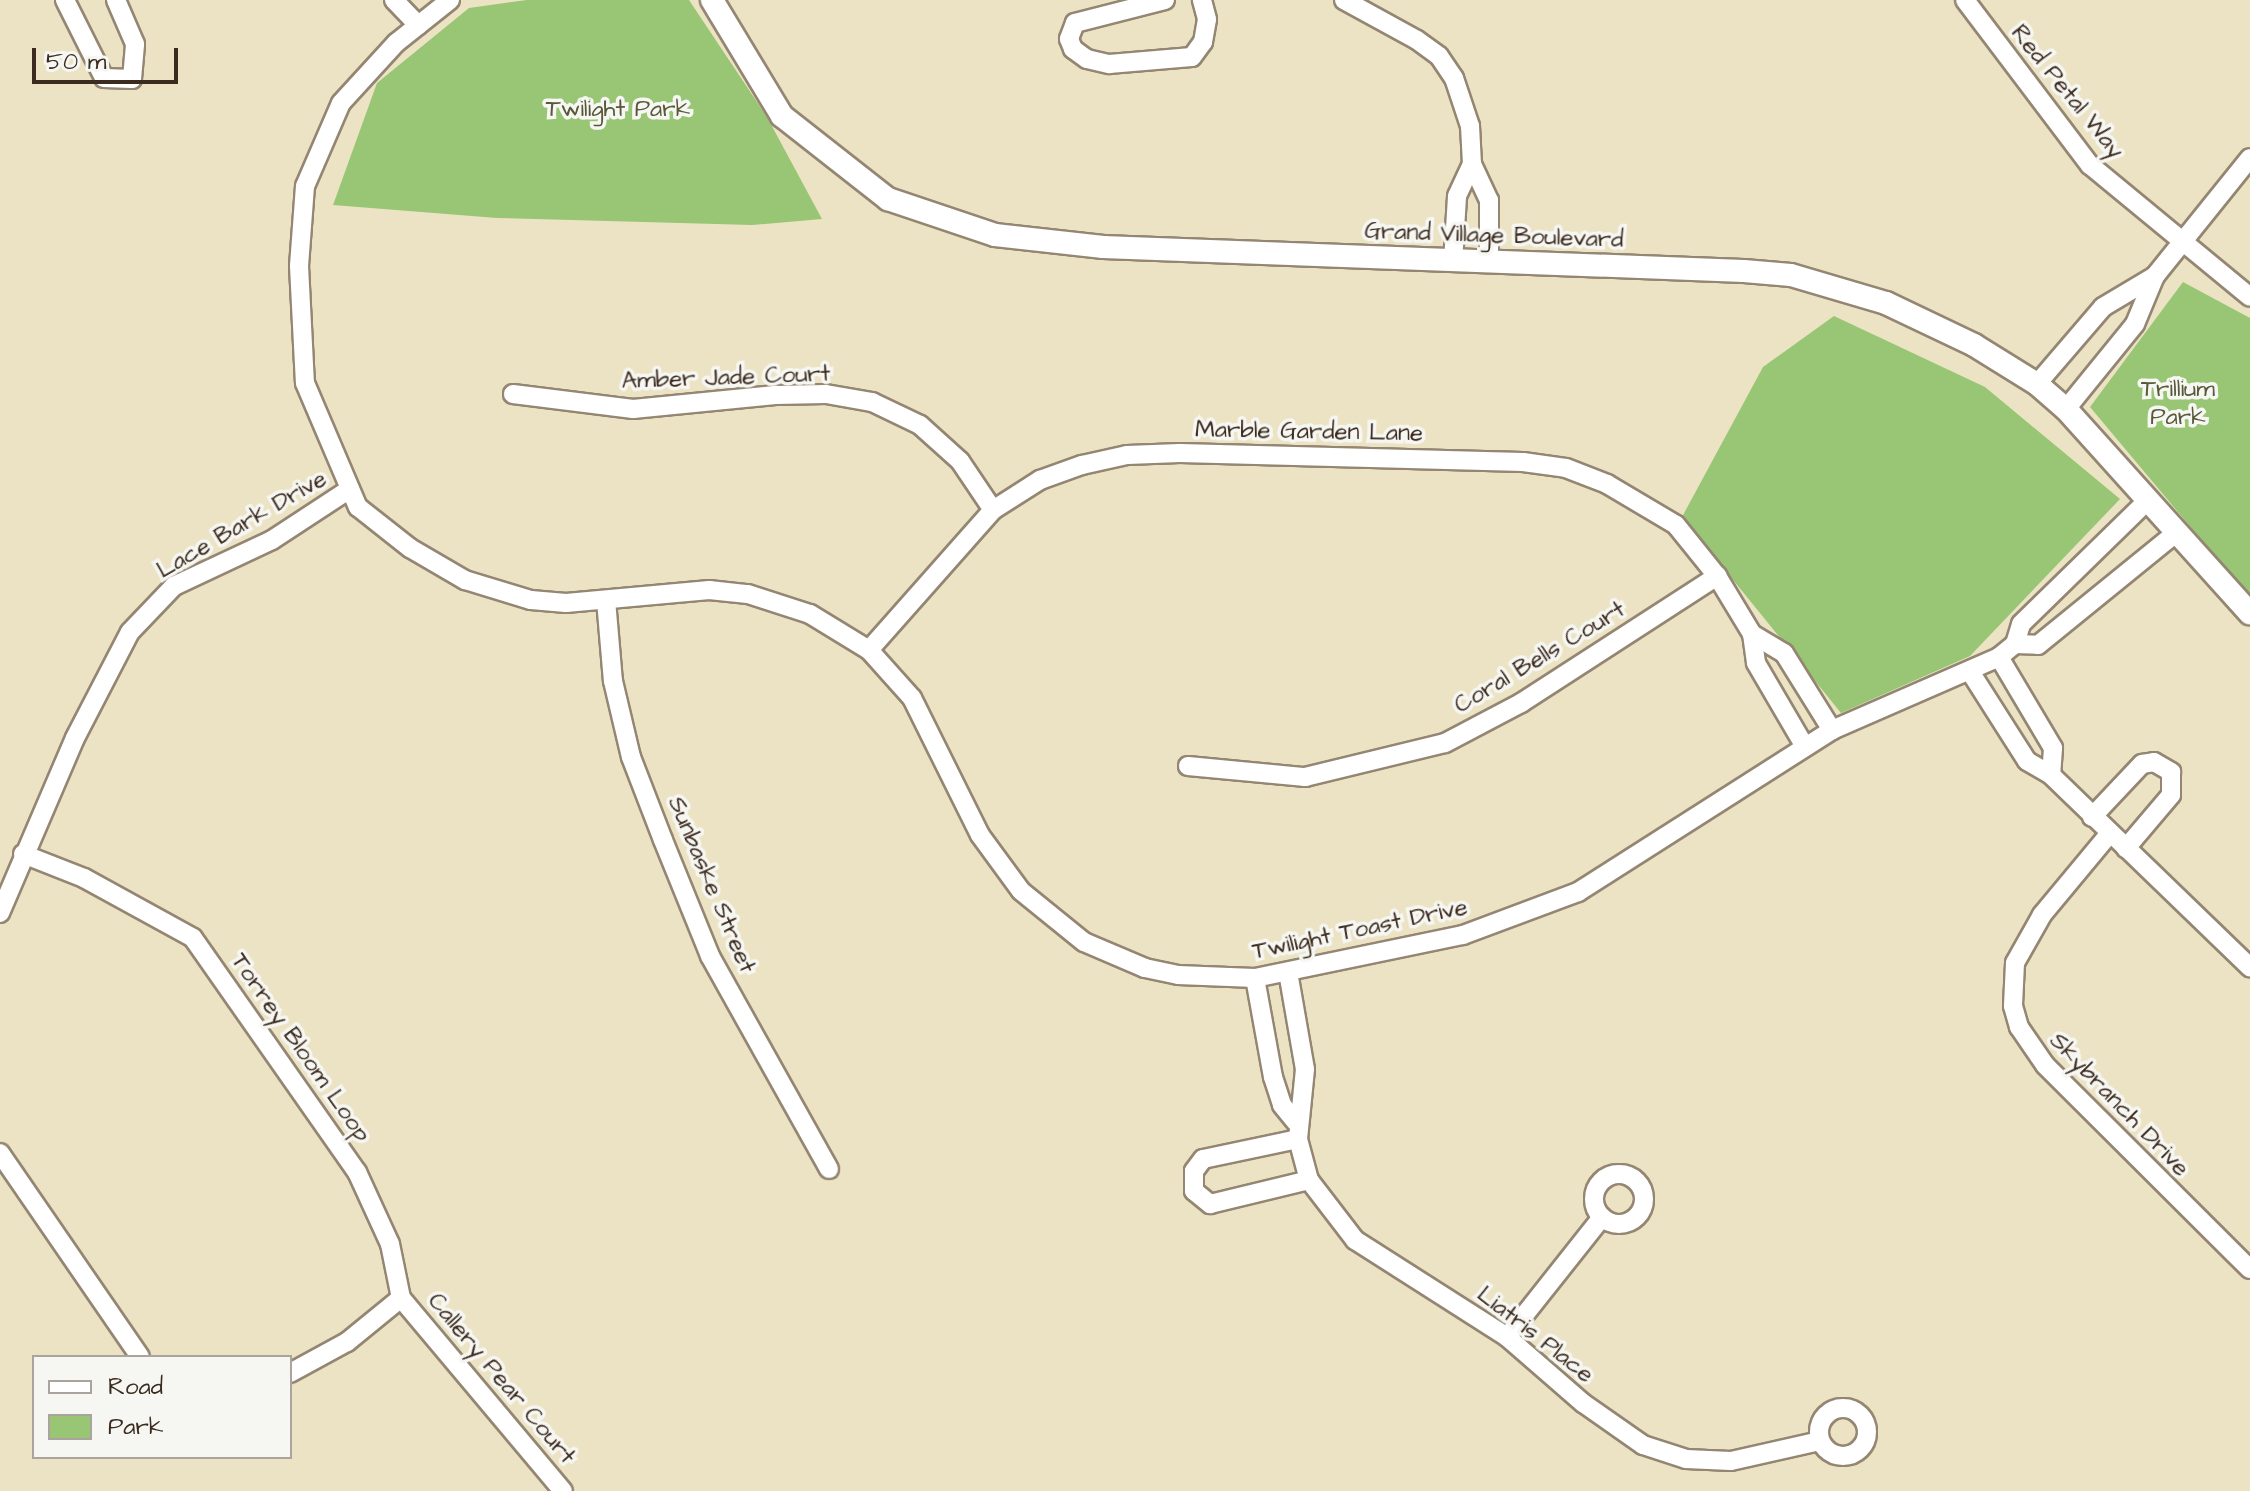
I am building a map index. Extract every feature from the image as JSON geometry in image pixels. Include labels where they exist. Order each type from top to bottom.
[{"type":"street","points":[[65,0],[104,78],[132,79],[135,44],[116,0]]},
{"type":"street","points":[[394,0],[418,25]]},
{"type":"street","name":"Twilight Toast Drive","points":[[450,0],[418,25],[341,103],[305,186],[299,266],[305,383],[358,507],[410,548],[465,580],[531,600],[606,600],[667,591],[748,594],[810,614],[869,650],[928,722],[997,865],[1044,914],[1108,956],[1145,968],[1178,975],[1255,978],[1463,935],[1578,892],[1832,730],[1971,673],[1999,657],[2015,644],[2021,624],[2146,502]]},
{"type":"street","name":"Grand Village Boulevard","points":[[712,0],[782,116],[888,199],[995,235],[1103,247],[1791,275],[1921,318],[2037,384],[2066,409],[2146,502],[2250,613]]},
{"type":"street","points":[[1165,0],[1075,23],[1069,39],[1073,49],[1087,59],[1109,64],[1192,57],[1203,42],[1207,19],[1202,0]]},
{"type":"street","points":[[1344,0],[1439,56],[1454,78],[1470,126],[1472,164],[1489,200],[1489,263]]},
{"type":"street","name":"Red Petal Way","points":[[1965,0],[2090,165],[2181,245],[2250,297]]},
{"type":"street","points":[[2066,409],[2135,324],[2155,276],[2250,158]]},
{"type":"street","points":[[1453,262],[1457,196],[1472,164]]},
{"type":"street","points":[[2037,384],[2103,307],[2155,276]]},
{"type":"street","name":"Amber Jade Court","points":[[513,394],[633,409],[813,394],[872,402],[930,434],[960,461],[993,510]]},
{"type":"street","name":"Marble Garden Lane","points":[[869,650],[993,510],[1040,480],[1127,455],[1523,462],[1566,468],[1646,505],[1676,525],[1717,576],[1752,634],[1756,663],[1805,747]]},
{"type":"street","name":"Lace Bark Drive","points":[[23,854],[130,632],[174,586],[272,540],[350,489]]},
{"type":"street","name":"Twilight Toast Drive","points":[[2015,644],[2038,645],[2176,533]]},
{"type":"street","name":"Coral Bells Court","points":[[1188,766],[1305,777],[1445,743],[1521,703],[1717,576]]},
{"type":"street","name":"Sunbaske Street","points":[[606,600],[613,681],[631,757],[658,826],[710,956],[829,1169]]},
{"type":"street","name":"Marble Garden Lane","points":[[1752,634],[1784,653],[1832,730]]},
{"type":"street","points":[[1999,657],[2053,748],[2051,775]]},
{"type":"street","points":[[1971,673],[2027,761],[2051,775],[2250,967]]},
{"type":"street","points":[[2092,817],[2142,764],[2154,762],[2171,772],[2171,795],[2126,848]]},
{"type":"street","name":"Skybranch Drive","points":[[2110,833],[2042,915],[2015,963],[2013,1006],[2019,1027],[2045,1065],[2250,1269]]},
{"type":"street","points":[[0,913],[23,854]]},
{"type":"street","name":"Torrey Bloom Loop","points":[[23,854],[84,878],[193,938],[357,1172],[390,1244],[401,1298]]},
{"type":"street","name":"Liatris Place","points":[[1288,972],[1305,1069],[1297,1131]]},
{"type":"street","name":"Liatris Place","points":[[1255,978],[1273,1077],[1282,1105],[1297,1131],[1309,1180],[1355,1240],[1507,1337],[1620,1432],[1662,1453],[1731,1461],[1820,1441]]},
{"type":"street","points":[[1297,1131],[1203,1159],[1194,1171],[1194,1191],[1210,1204],[1309,1180]]},
{"type":"street","points":[[0,1153],[122,1337],[138,1355]]},
{"type":"street","points":[[1507,1337],[1602,1217]]},
{"type":"street","points":[[292,1372],[347,1342],[401,1298]]},
{"type":"street","name":"Callery Pear Court","points":[[401,1298],[563,1491]]},
{"type":"green space","name":"Twilight Park","points":[[527,0],[689,0],[767,117],[822,219],[752,225],[497,218],[333,205],[377,83],[469,8]]},
{"type":"green space","name":"Trillium Park","points":[[2183,282],[2250,318],[2250,598],[2090,407]]},
{"type":"green space","points":[[1834,316],[1985,387],[2120,499],[1970,656],[1841,713],[1682,517],[1763,367]]}]
